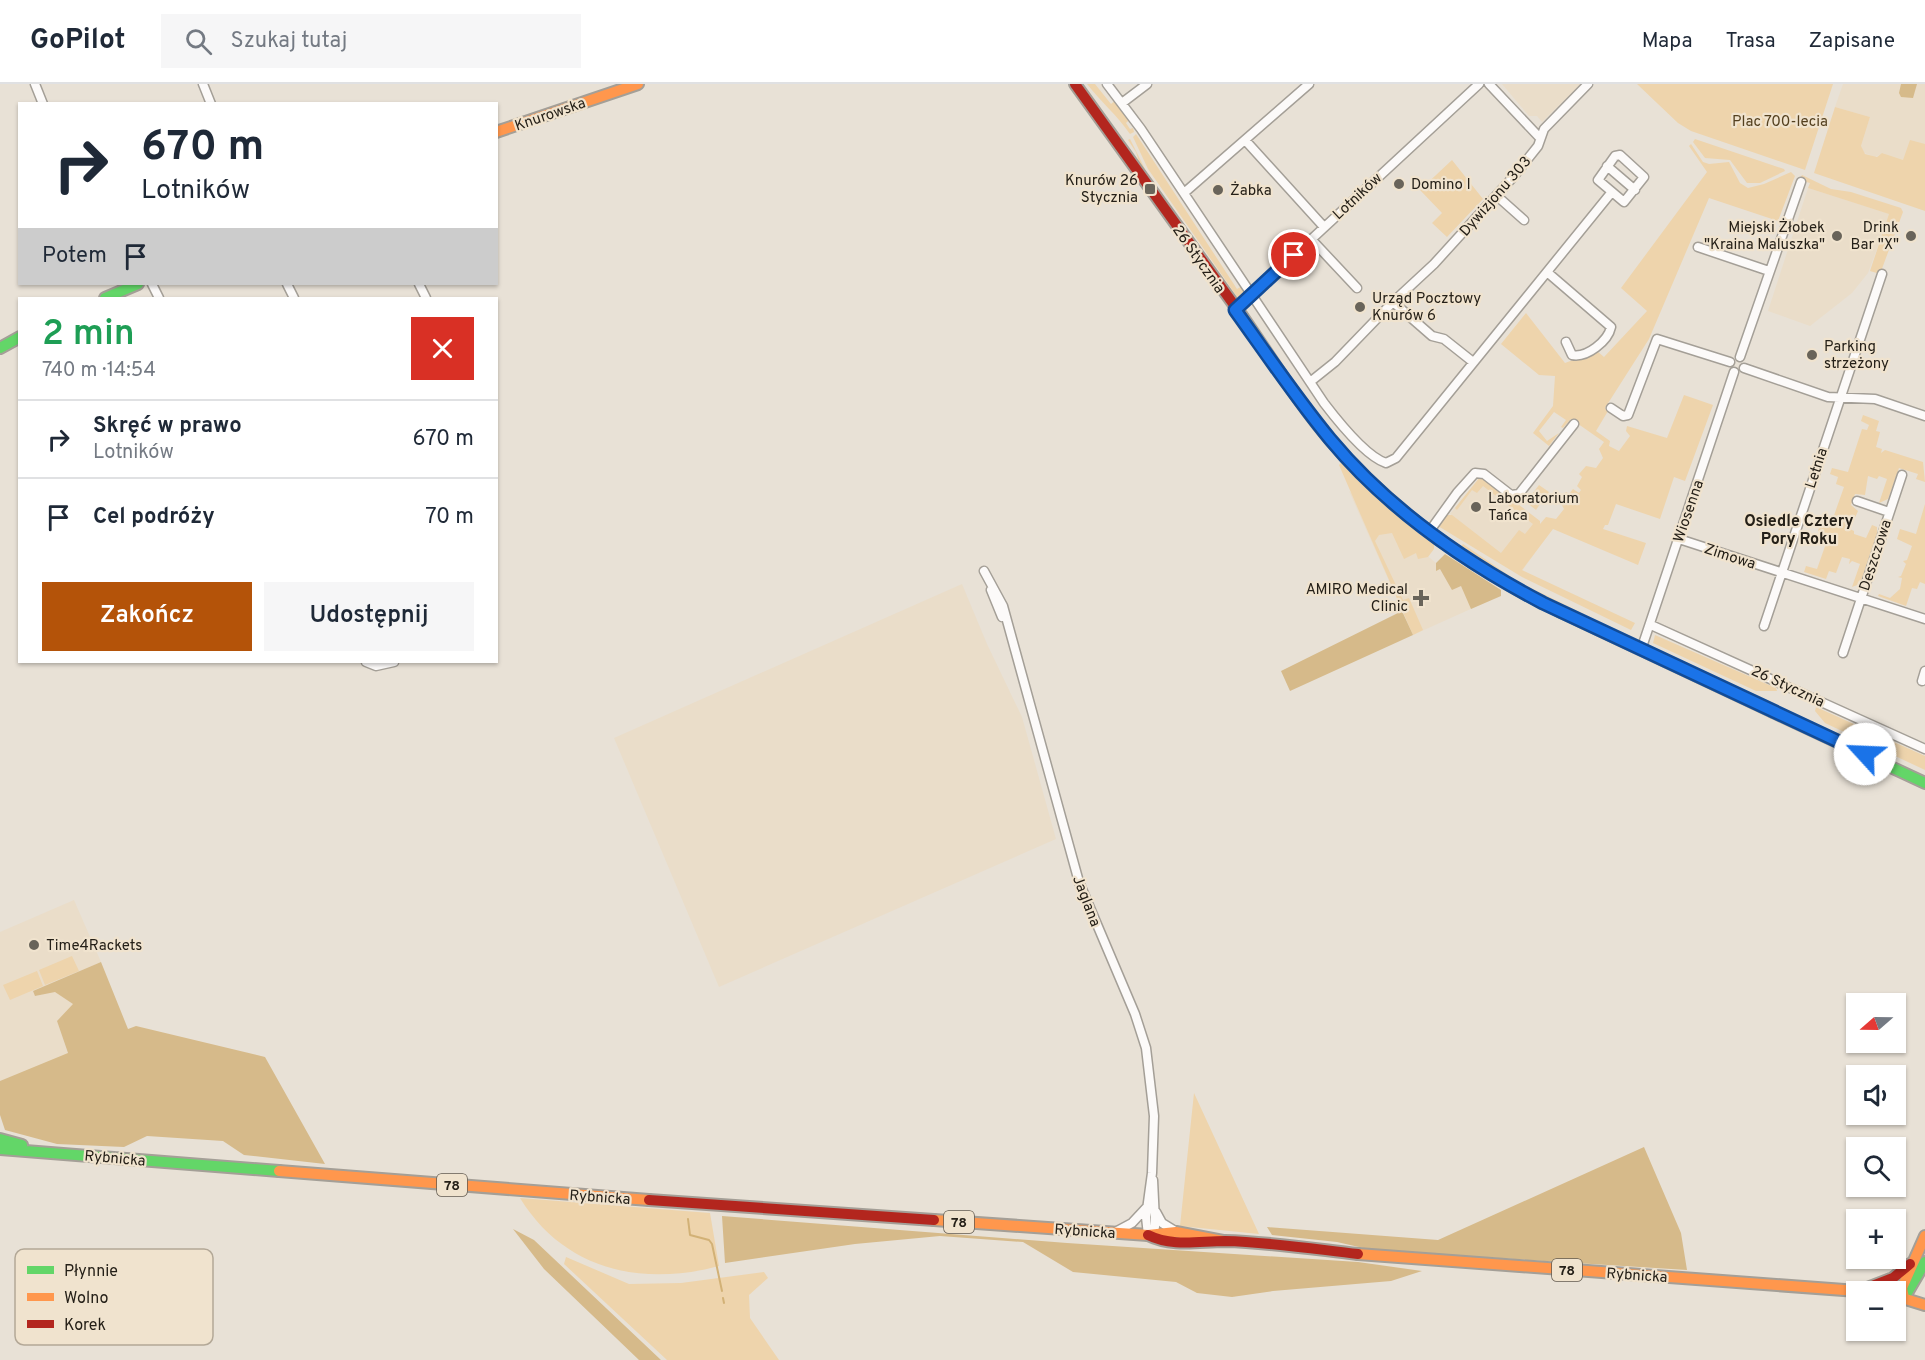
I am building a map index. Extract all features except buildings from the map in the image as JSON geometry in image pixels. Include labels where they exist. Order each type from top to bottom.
[{"type":"main road","name":"Knurowska","points":[[498,131],[638,84]]},
{"type":"main road","name":"26 Stycznia","points":[[1075,84],[1331,441],[1384,495],[1429,532],[1503,582],[1641,650],[1925,783]]},
{"type":"main road","points":[[107,297],[136,285]]},
{"type":"main road","points":[[0,348],[18,338]]},
{"type":"main road","name":"Rybnicka","points":[[0,1139],[52,1152]]},
{"type":"main road","name":"Rybnicka","points":[[0,1149],[631,1199],[1113,1233],[1148,1235],[1158,1232],[1178,1233],[1204,1235],[1223,1241]]},
{"type":"main road","name":"Rybnicka","points":[[1148,1235],[1158,1240],[1198,1244],[1223,1241],[1445,1261],[1846,1290]]},
{"type":"main road","points":[[1905,1281],[1925,1236]]},
{"type":"main road","points":[[1887,1281],[1912,1262]]},
{"type":"main road","points":[[1906,1293],[1911,1290],[1925,1262]]},
{"type":"main road","points":[[1906,1299],[1925,1305]]},
{"type":"street","points":[[35,84],[43,102]]},
{"type":"street","points":[[203,84],[211,102]]},
{"type":"street","points":[[1107,84],[1184,193],[1310,382],[1345,429],[1380,461],[1389,463],[1396,458],[1611,193]]},
{"type":"street","points":[[1122,103],[1147,84]]},
{"type":"street","points":[[1184,193],[1309,84]]},
{"type":"street","name":"Lotników","points":[[1235,310],[1479,84]]},
{"type":"street","points":[[1489,84],[1540,138]]},
{"type":"street","name":"Dywizjonu 303","points":[[1310,382],[1346,352],[1393,302],[1425,273],[1497,196],[1538,146],[1544,129],[1588,84]]},
{"type":"street","points":[[1245,140],[1324,226]]},
{"type":"street","points":[[1620,155],[1643,173],[1644,178],[1635,190],[1624,202],[1598,180],[1615,156],[1620,155]]},
{"type":"street","points":[[1607,166],[1635,190]]},
{"type":"street","points":[[1740,357],[1801,182]]},
{"type":"street","points":[[1497,196],[1524,220]]},
{"type":"street","points":[[1311,239],[1357,288]]},
{"type":"street","points":[[1698,247],[1769,271]]},
{"type":"street","points":[[1547,272],[1611,327],[1596,348],[1577,356],[1572,355],[1566,342]]},
{"type":"street","name":"Letnia","points":[[1782,572],[1882,274]]},
{"type":"street","points":[[1393,302],[1432,336],[1444,339],[1473,362]]},
{"type":"street","points":[[1611,408],[1624,416],[1628,415],[1657,339],[1730,362]]},
{"type":"street","points":[[1730,362],[1733,358],[1740,357]]},
{"type":"street","points":[[1740,357],[1745,363],[1744,368]]},
{"type":"street","points":[[1730,362],[1734,372],[1744,368],[1825,396],[1875,399],[1925,416]]},
{"type":"street","name":"Wiosenna","points":[[1641,650],[1734,372]]},
{"type":"street","points":[[1429,532],[1457,493],[1475,473],[1484,474],[1511,495],[1520,494],[1574,424]]},
{"type":"street","name":"Deszczowa","points":[[1860,599],[1902,475]]},
{"type":"street","name":"Deszczowa","points":[[1857,501],[1889,512]]},
{"type":"street","name":"Zimowa","points":[[1679,539],[1925,619]]},
{"type":"street","name":"Jaglana","points":[[984,571],[995,603],[1008,628],[1079,882],[1144,1038],[1154,1097],[1152,1173],[1156,1212],[1155,1227],[1148,1235]]},
{"type":"street","points":[[1764,626],[1782,572]]},
{"type":"street","points":[[1843,652],[1860,599]]},
{"type":"street","name":"26 Stycznia","points":[[1651,625],[1925,749]]},
{"type":"street","points":[[368,663],[376,666],[390,663]]},
{"type":"street","points":[[1922,681],[1925,671]]},
{"type":"street","name":"Jaglana","points":[[1148,1235],[1146,1208],[1152,1173]]},
{"type":"street","points":[[1113,1233],[1132,1223],[1146,1208]]},
{"type":"street","points":[[1156,1212],[1162,1223],[1178,1233]]},
{"type":"shaded area","points":[[1502,84],[1581,84],[1542,122],[1537,116],[1529,116]]},
{"type":"shaded area","points":[[1843,84],[1925,84],[1925,175],[1883,153],[1875,157],[1862,152],[1861,146],[1870,117],[1835,107]]},
{"type":"shaded area","points":[[1901,84],[1917,84],[1913,98],[1901,97],[1899,93]]},
{"type":"shaded area","name":"Miejski Żłobek \"Kraina Maluszka\"","points":[[1808,188],[1890,214],[1868,273],[1852,293],[1810,326],[1768,311]]},
{"type":"shaded area","points":[[1480,477],[1550,532],[1522,571],[1450,514]]},
{"type":"shaded area","points":[[1349,491],[1436,563],[1484,603],[1413,635]]},
{"type":"shaded area","points":[[1445,554],[1501,590],[1501,596],[1471,609],[1461,586],[1452,590],[1440,569],[1436,571],[1436,563]]},
{"type":"shaded area","points":[[962,584],[987,644],[1022,717],[1056,839],[719,987],[614,738]]},
{"type":"shaded area","points":[[1402,611],[1413,635],[1290,691],[1281,671]]},
{"type":"shaded area","points":[[74,900],[101,962],[33,991],[36,996],[55,991],[74,1004],[57,1021],[68,1054],[0,1081],[0,932]]},
{"type":"shaded area","points":[[101,962],[128,1029],[136,1026],[265,1057],[325,1164],[244,1155],[223,1141],[147,1136],[124,1147],[57,1144],[5,1130],[0,1115],[0,1081],[68,1053],[57,1021],[73,1004],[55,992],[35,996],[33,991]]},
{"type":"shaded area","points":[[1644,1147],[1681,1233],[1687,1270],[1372,1250],[1337,1242],[1272,1235],[1267,1227],[1438,1240]]},
{"type":"shaded area","points":[[722,1216],[1067,1243],[1358,1262],[1422,1271],[1391,1281],[1273,1291],[1232,1297],[1197,1293],[1176,1282],[1073,1272],[1023,1242],[940,1236],[855,1244],[725,1263]]},
{"type":"shaded area","points":[[513,1229],[534,1240],[661,1360],[639,1360],[544,1269]]},
{"type":"green space","points":[[1087,84],[1095,84],[1111,104],[1116,100],[1130,119],[1126,123],[1130,129],[1133,128],[1134,132],[1130,134]]},
{"type":"green space","name":"Plac 700-lecia","points":[[1637,84],[1833,84],[1805,170],[1691,131],[1678,123]]},
{"type":"green space","points":[[1835,107],[1870,117],[1861,146],[1865,154],[1877,157],[1882,153],[1903,160],[1910,140],[1925,144],[1925,211],[1814,173]]},
{"type":"green space","points":[[1136,134],[1237,289],[1242,286],[1245,292],[1238,298],[1148,169],[1133,137]]},
{"type":"green space","points":[[1130,139],[1146,171],[1234,297],[1141,169],[1136,152],[1128,140]]},
{"type":"green space","points":[[1695,139],[1785,171],[1760,183],[1747,183],[1730,160],[1705,158],[1693,142]]},
{"type":"green space","points":[[1691,144],[1703,162],[1709,164],[1729,162],[1740,183],[1748,188],[1764,184],[1791,172],[1795,176],[1778,221],[1709,198],[1649,339],[1605,408],[1608,411],[1596,431],[1610,441],[1609,446],[1619,451],[1630,436],[1626,431],[1627,426],[1667,438],[1684,395],[1713,405],[1685,481],[1674,477],[1660,519],[1616,504],[1608,525],[1605,525],[1603,529],[1646,543],[1638,565],[1553,529],[1522,570],[1635,623],[1631,630],[1522,577],[1438,526],[1447,515],[1452,515],[1501,553],[1519,530],[1525,534],[1533,524],[1483,486],[1477,493],[1472,490],[1457,510],[1455,508],[1480,477],[1540,521],[1540,524],[1546,517],[1556,519],[1564,509],[1559,500],[1566,492],[1569,494],[1573,489],[1579,493],[1581,490],[1577,486],[1582,477],[1579,474],[1586,466],[1596,468],[1603,458],[1599,449],[1604,442],[1571,419],[1563,428],[1561,427],[1566,420],[1554,412],[1539,431],[1547,441],[1559,433],[1549,446],[1533,433],[1553,406],[1555,376],[1539,375],[1501,344],[1526,313],[1565,363],[1597,351],[1604,357],[1647,311],[1621,288],[1707,172],[1689,146]]},
{"type":"green space","points":[[1452,160],[1483,199],[1447,237],[1432,223],[1442,213],[1420,190]]},
{"type":"green space","points":[[1802,175],[1831,189],[1851,192],[1901,208],[1903,212],[1880,274],[1870,271],[1889,214],[1808,188],[1810,183],[1799,180]]},
{"type":"green space","points":[[1863,415],[1879,421],[1876,431],[1880,432],[1876,447],[1882,449],[1881,453],[1885,450],[1923,462],[1925,482],[1916,479],[1918,474],[1899,468],[1888,499],[1879,503],[1887,479],[1879,476],[1877,479],[1868,476],[1865,495],[1855,494],[1851,505],[1858,511],[1850,529],[1854,531],[1854,534],[1866,538],[1872,525],[1877,527],[1877,534],[1860,584],[1852,587],[1860,564],[1852,561],[1849,564],[1850,559],[1842,557],[1836,573],[1829,571],[1826,579],[1804,572],[1806,566],[1817,569],[1829,535],[1818,531],[1820,524],[1829,526],[1830,523],[1824,519],[1832,521],[1844,487],[1836,484],[1838,477],[1830,474],[1832,468],[1848,472],[1862,429],[1867,430],[1869,425],[1861,421]]},
{"type":"green space","points":[[1343,461],[1403,519],[1434,543],[1434,549],[1428,557],[1418,559],[1416,553],[1404,559],[1392,533],[1379,535],[1375,541],[1403,600],[1409,598],[1423,630],[1413,635],[1339,465]]},
{"type":"green space","points":[[1539,485],[1549,492],[1545,498],[1541,495],[1537,501],[1540,504],[1536,510],[1526,502]]},
{"type":"green space","points":[[1925,504],[1925,584],[1920,582],[1917,589],[1912,588],[1906,606],[1878,596],[1879,594],[1890,598],[1900,589],[1902,578],[1898,577],[1901,576],[1906,564],[1903,561],[1907,560],[1912,546],[1897,539],[1900,529],[1916,534]]},
{"type":"green space","points":[[1463,544],[1517,581],[1584,614],[1580,616],[1517,585],[1459,549]]},
{"type":"green space","points":[[1655,635],[1776,688],[1777,691],[1756,691],[1653,643]]},
{"type":"green space","points":[[1816,707],[1925,756],[1925,770],[1825,723],[1815,711]]},
{"type":"green space","points":[[72,956],[79,971],[45,985],[39,970]]},
{"type":"green space","points":[[37,971],[43,986],[10,1000],[3,985]]},
{"type":"green space","points":[[1194,1093],[1259,1234],[1180,1226]]},
{"type":"green space","points":[[520,1198],[710,1213],[719,1266],[690,1272],[662,1274],[634,1273],[607,1267],[582,1257],[559,1242],[538,1222]]},
{"type":"green space","points":[[566,1257],[629,1284],[681,1283],[764,1272],[768,1278],[749,1295],[750,1318],[779,1360],[667,1360],[564,1264]]},
{"type":"waterway","points":[[688,1219],[690,1235],[709,1240],[712,1244],[722,1291]]},
{"type":"waterway","points":[[723,1298],[724,1303]]},
{"type":"traffic: fast","points":[[107,297],[136,285]]},
{"type":"traffic: fast","points":[[1242,316],[1320,428],[1383,493],[1438,539],[1498,578],[1561,612]]},
{"type":"traffic: fast","points":[[0,348],[18,338]]},
{"type":"traffic: fast","points":[[1773,712],[1925,783]]},
{"type":"traffic: fast","points":[[0,1139],[22,1145]]},
{"type":"traffic: fast","points":[[0,1149],[279,1171]]},
{"type":"traffic: fast","points":[[1906,1295],[1925,1262]]},
{"type":"traffic: slow","points":[[498,131],[638,84]]},
{"type":"traffic: slow","points":[[279,1171],[649,1200]]},
{"type":"traffic: slow","points":[[934,1220],[1148,1235],[1176,1232],[1223,1241]]},
{"type":"traffic: slow","points":[[1905,1281],[1925,1236]]},
{"type":"traffic: slow","points":[[1358,1254],[1846,1290]]},
{"type":"traffic: slow","points":[[1906,1299],[1925,1305]]},
{"type":"traffic: jam","points":[[1075,84],[1242,316]]},
{"type":"traffic: jam","points":[[1561,612],[1773,712]]},
{"type":"traffic: jam","points":[[649,1200],[934,1220]]},
{"type":"traffic: jam","points":[[1148,1235],[1176,1242],[1242,1242],[1358,1254]]},
{"type":"traffic: jam","points":[[1885,1281],[1893,1278],[1910,1264]]},
{"type":"place","name":"Domino I","points":[[1399,184]]},
{"type":"place","name":"Knurów 26 Stycznia","points":[[1150,189]]},
{"type":"place","name":"Żabka","points":[[1218,190]]},
{"type":"place","name":"Miejski Żłobek \"Kraina Maluszka\"","points":[[1837,236]]},
{"type":"place","name":"Drink Bar \"X\"","points":[[1911,236]]},
{"type":"place","name":"Urząd Pocztowy Knurów 6","points":[[1360,307]]},
{"type":"place","name":"Parking strzeżony","points":[[1812,355]]},
{"type":"place","name":"Laboratorium Tańca","points":[[1476,507]]},
{"type":"place","name":"AMIRO Medical Clinic","points":[[1421,598]]},
{"type":"place","name":"Time4Rackets","points":[[34,945]]},
{"type":"district","name":"Osiedle Cztery Pory Roku","points":[[1799,529]]},
{"type":"route","points":[[1294,255],[1235,310],[1331,441],[1405,514],[1503,582],[1543,603],[1865,754]]}]
